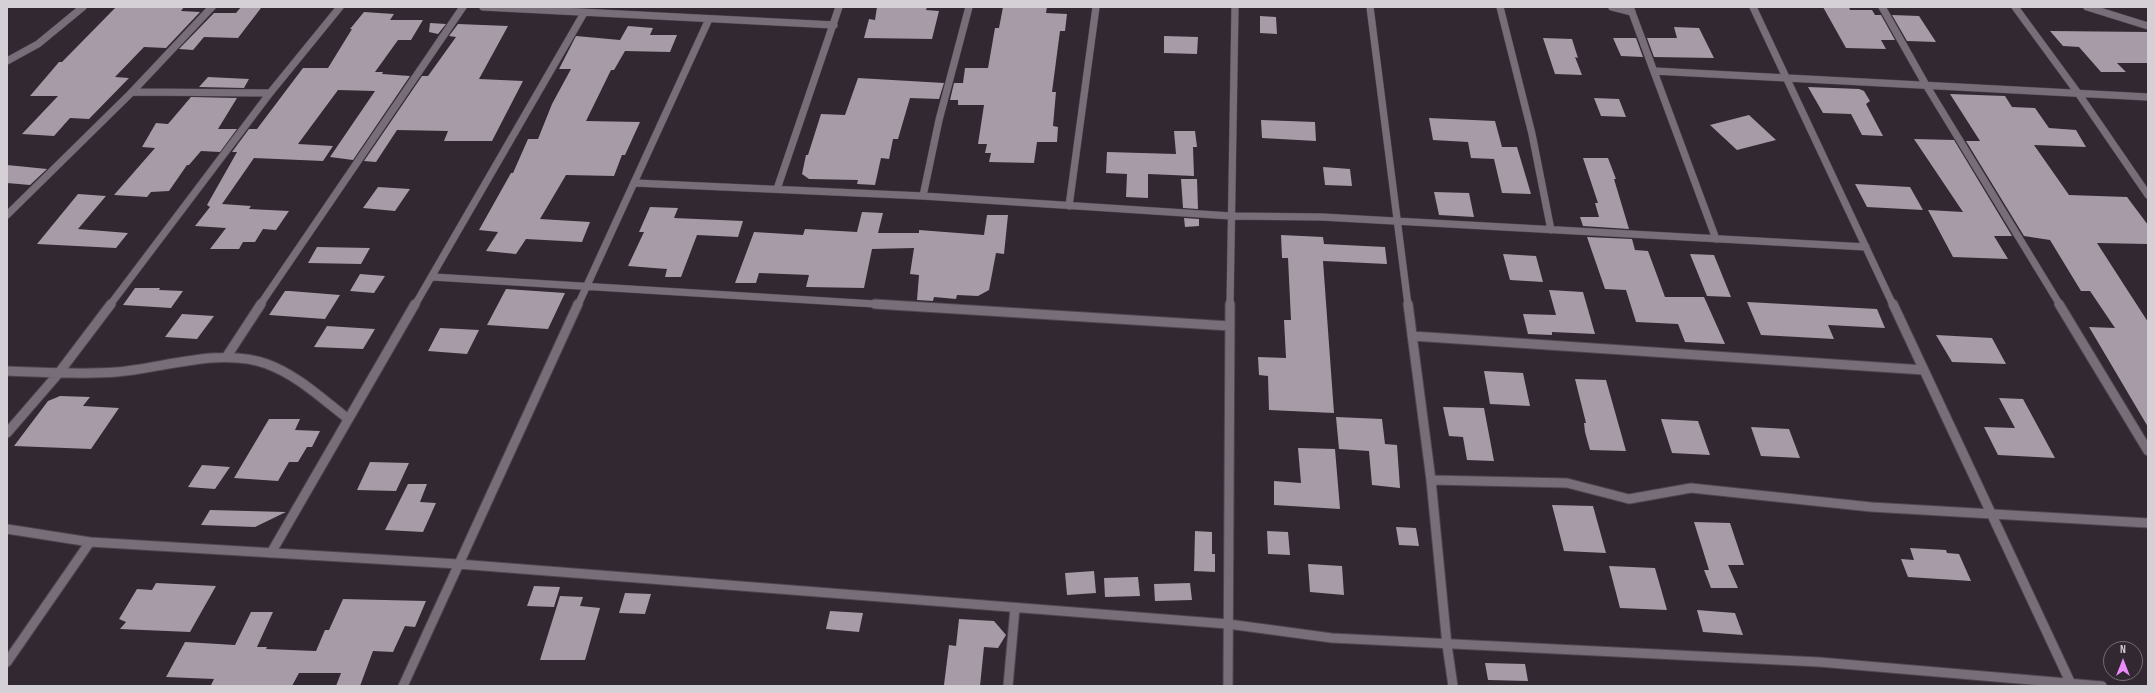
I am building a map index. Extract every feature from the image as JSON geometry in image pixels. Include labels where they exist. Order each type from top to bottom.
[{"type":"street","points":[[7,61],[23,54],[48,38],[83,7]]},
{"type":"street","points":[[7,215],[132,92],[212,7]]},
{"type":"street","points":[[7,433],[58,374],[270,93],[340,7]]},
{"type":"street","points":[[227,356],[290,260],[463,7]]},
{"type":"street","points":[[483,7],[834,25]]},
{"type":"street","points":[[777,189],[839,7]]},
{"type":"street","points":[[922,196],[939,120],[968,7]]},
{"type":"street","points":[[1069,206],[1096,7]]},
{"type":"street","points":[[1228,686],[1231,216],[1235,7]]},
{"type":"street","points":[[1370,7],[1431,480],[1447,645],[1453,686]]},
{"type":"street","points":[[1500,7],[1532,134],[1551,230]]},
{"type":"street","points":[[1612,7],[1631,10],[1716,239]]},
{"type":"street","points":[[1753,7],[1788,78],[2072,685]]},
{"type":"street","points":[[1882,7],[1926,85],[2148,451]]},
{"type":"street","points":[[2015,7],[2078,93],[2148,195]]},
{"type":"street","points":[[2086,7],[2148,26]]},
{"type":"street","points":[[271,552],[347,418],[433,277],[584,13]]},
{"type":"street","points":[[403,686],[709,19]]},
{"type":"street","points":[[1654,71],[2148,97]]},
{"type":"street","points":[[132,92],[270,93]]},
{"type":"street","points":[[635,183],[922,196],[1231,216],[1322,217],[1866,247]]},
{"type":"street","points":[[433,277],[1230,326]]},
{"type":"street","points":[[1412,336],[1924,370]]},
{"type":"street","points":[[7,371],[58,374],[117,372],[227,356],[265,363],[289,373],[347,418]]},
{"type":"street","points":[[1431,480],[1567,482],[1629,499],[1691,488],[1871,507],[2148,523]]},
{"type":"street","points":[[7,529],[90,542],[458,564],[1228,624],[1332,638],[1447,645],[1811,662],[1930,670],[2072,685],[2102,686]]},
{"type":"street","points":[[7,662],[90,542]]},
{"type":"street","points":[[1008,686],[1015,608]]},
{"type":"building","points":[[116,7],[184,7],[181,11],[200,12],[166,48],[144,47],[115,77],[129,78],[89,119],[70,118],[54,136],[22,134],[58,96],[30,96],[59,62],[62,62]]},
{"type":"building","points":[[241,7],[261,8],[238,38],[204,37],[193,50],[179,49],[214,13],[236,13]]},
{"type":"building","points":[[877,7],[927,7],[926,10],[939,11],[932,39],[864,38],[869,19],[875,20]]},
{"type":"building","points":[[1003,7],[1047,7],[1046,13],[1067,14],[1065,31],[1060,31],[1052,92],[1056,92],[1053,126],[1058,127],[1057,142],[1037,142],[1034,163],[989,162],[991,153],[985,153],[987,144],[978,144],[984,105],[958,105],[958,100],[950,100],[954,83],[963,83],[965,68],[988,68],[995,28],[999,28]]},
{"type":"building","points":[[1823,7],[1849,7],[1850,10],[1872,10],[1875,15],[1881,15],[1895,40],[1881,40],[1886,49],[1846,48]]},
{"type":"building","points":[[364,12],[394,14],[390,20],[423,20],[411,40],[398,40],[375,72],[410,76],[353,160],[330,157],[375,91],[338,90],[298,144],[333,146],[323,161],[254,158],[222,204],[251,206],[249,209],[289,211],[276,230],[263,229],[255,242],[243,242],[239,249],[210,249],[226,228],[195,226],[210,207],[207,205],[237,152],[232,152],[249,129],[257,129],[303,68],[328,68],[352,29],[350,29]]},
{"type":"building","points":[[1892,15],[1919,16],[1936,42],[1907,41]]},
{"type":"building","points":[[1260,16],[1276,17],[1277,34],[1260,33]]},
{"type":"building","points":[[430,23],[446,24],[438,34],[429,32]]},
{"type":"building","points":[[458,24],[508,26],[479,79],[523,81],[492,141],[444,141],[448,131],[397,130],[376,162],[364,161],[422,76],[428,76],[456,37],[449,36]]},
{"type":"building","points":[[628,26],[653,28],[650,35],[677,35],[670,52],[625,51],[614,70],[611,70],[586,121],[640,122],[625,155],[622,155],[614,176],[566,175],[540,219],[590,222],[582,242],[526,239],[516,254],[486,251],[498,232],[479,230],[511,173],[513,173],[528,139],[538,139],[552,104],[571,69],[559,69],[576,36],[620,40]]},
{"type":"building","points":[[1674,27],[1699,28],[1714,58],[1654,57],[1647,38],[1677,38]]},
{"type":"building","points":[[2050,31],[2148,32],[2148,63],[2117,63],[2126,72],[2101,72],[2079,47],[2063,46]]},
{"type":"building","points":[[1164,36],[1198,37],[1197,54],[1164,53]]},
{"type":"building","points":[[1543,38],[1572,39],[1578,58],[1575,57],[1582,75],[1555,74]]},
{"type":"building","points":[[1613,38],[1636,38],[1643,57],[1621,56]]},
{"type":"building","points":[[208,77],[249,79],[244,88],[199,87]]},
{"type":"building","points":[[858,78],[944,83],[939,99],[910,98],[898,139],[893,139],[889,159],[881,158],[875,185],[857,184],[858,180],[809,179],[802,174],[806,155],[808,155],[821,114],[845,115]]},
{"type":"building","points":[[1808,87],[1859,89],[1864,91],[1870,101],[1866,104],[1883,136],[1862,135],[1851,114],[1823,113]]},
{"type":"building","points":[[1950,94],[2005,96],[2012,107],[2035,108],[2049,128],[2076,130],[2086,147],[2034,145],[2069,195],[2127,197],[2148,225],[2148,244],[2097,243],[2148,322],[2148,427],[2089,327],[2115,328],[2090,291],[2081,291],[2050,240],[2024,236],[1966,141],[1980,141]]},
{"type":"building","points":[[191,97],[237,98],[218,129],[237,129],[220,152],[201,151],[189,165],[187,165],[169,191],[151,192],[147,197],[114,195],[155,148],[142,147],[156,123],[168,124]]},
{"type":"building","points":[[1594,98],[1619,99],[1626,117],[1601,116]]},
{"type":"building","points":[[1749,115],[1776,140],[1737,150],[1710,125]]},
{"type":"building","points":[[1429,118],[1495,121],[1502,147],[1517,147],[1531,194],[1502,193],[1494,159],[1471,158],[1468,142],[1433,140]]},
{"type":"building","points":[[1261,120],[1315,122],[1316,141],[1262,138]]},
{"type":"building","points":[[1174,131],[1195,131],[1197,147],[1193,147],[1194,176],[1148,174],[1148,198],[1126,197],[1127,174],[1106,173],[1107,152],[1176,154]]},
{"type":"building","points":[[1914,139],[1954,140],[2012,236],[1994,236],[2008,259],[1953,257],[1928,210],[1963,212]]},
{"type":"building","points":[[1583,158],[1608,158],[1616,179],[1614,179],[1629,229],[1583,226],[1580,217],[1599,217],[1595,203],[1598,203]]},
{"type":"building","points":[[7,165],[47,169],[30,185],[7,183]]},
{"type":"building","points":[[1323,167],[1350,169],[1352,186],[1325,185]]},
{"type":"building","points":[[1181,179],[1197,179],[1198,209],[1183,208]]},
{"type":"building","points":[[1855,184],[1910,187],[1923,210],[1867,207]]},
{"type":"building","points":[[378,187],[410,189],[395,211],[363,208]]},
{"type":"building","points":[[1434,192],[1469,193],[1474,217],[1439,215]]},
{"type":"building","points":[[78,194],[106,196],[78,229],[128,233],[116,248],[37,244]]},
{"type":"building","points":[[650,207],[678,208],[674,218],[743,221],[738,237],[697,235],[681,277],[665,277],[667,269],[628,266],[644,232],[639,232]]},
{"type":"building","points":[[862,212],[883,213],[878,233],[919,233],[919,230],[984,235],[987,215],[1008,215],[1004,254],[996,253],[989,290],[978,296],[957,295],[956,299],[934,297],[933,301],[917,300],[919,275],[910,274],[914,248],[872,249],[864,288],[806,287],[809,275],[759,273],[756,283],[735,283],[754,232],[803,235],[805,229],[857,232]]},
{"type":"building","points":[[1184,218],[1199,219],[1199,226],[1185,227]]},
{"type":"building","points":[[1281,235],[1323,237],[1324,244],[1385,247],[1387,264],[1323,261],[1334,413],[1269,410],[1268,376],[1259,375],[1258,357],[1286,358],[1284,320],[1291,320],[1288,258],[1282,258]]},
{"type":"building","points":[[1587,237],[1632,239],[1635,250],[1648,251],[1665,297],[1704,297],[1725,344],[1685,342],[1678,324],[1636,322],[1626,290],[1605,289]]},
{"type":"building","points":[[317,247],[370,248],[361,264],[308,263]]},
{"type":"building","points":[[1503,254],[1536,256],[1543,282],[1510,280]]},
{"type":"building","points":[[1690,254],[1714,255],[1731,297],[1707,296]]},
{"type":"building","points":[[360,274],[385,276],[374,293],[350,291]]},
{"type":"building","points":[[135,288],[160,288],[159,290],[183,291],[171,308],[123,305]]},
{"type":"building","points":[[506,289],[565,293],[548,329],[487,325]]},
{"type":"building","points":[[1549,290],[1583,292],[1595,334],[1552,332],[1552,335],[1528,334],[1523,314],[1556,315]]},
{"type":"building","points":[[285,291],[340,295],[325,319],[269,315]]},
{"type":"building","points":[[1747,302],[1877,309],[1885,328],[1828,325],[1834,339],[1761,335]]},
{"type":"building","points":[[182,314],[214,316],[197,339],[165,337]]},
{"type":"building","points":[[327,326],[375,329],[363,349],[314,347]]},
{"type":"building","points":[[440,328],[479,330],[467,354],[428,351]]},
{"type":"building","points":[[1936,335],[1992,338],[2006,364],[1952,362]]},
{"type":"building","points":[[1484,371],[1523,373],[1530,406],[1490,404]]},
{"type":"building","points":[[1575,379],[1606,380],[1626,451],[1590,450],[1585,432],[1584,423],[1586,423]]},
{"type":"building","points":[[60,396],[90,397],[83,406],[119,408],[91,449],[14,446],[48,401]]},
{"type":"building","points":[[1999,398],[2023,399],[2055,458],[1998,455],[1984,427],[2015,428]]},
{"type":"building","points":[[1443,407],[1484,408],[1494,461],[1467,460],[1463,437],[1449,436]]},
{"type":"building","points":[[1336,417],[1382,419],[1385,444],[1397,445],[1400,488],[1372,485],[1369,451],[1339,449]]},
{"type":"building","points":[[269,419],[300,419],[295,430],[320,431],[312,447],[307,447],[298,462],[289,462],[278,481],[234,478]]},
{"type":"building","points":[[1661,419],[1698,421],[1710,455],[1672,453]]},
{"type":"building","points":[[1751,427],[1789,429],[1800,458],[1761,456]]},
{"type":"building","points":[[1298,448],[1335,449],[1340,509],[1274,505],[1274,481],[1301,483]]},
{"type":"building","points":[[370,462],[409,463],[396,491],[357,490]]},
{"type":"building","points":[[202,465],[230,467],[215,489],[188,487]]},
{"type":"building","points":[[408,484],[427,484],[420,502],[436,503],[423,532],[385,530]]},
{"type":"building","points":[[1552,505],[1593,506],[1606,553],[1564,551]]},
{"type":"building","points":[[210,510],[286,512],[255,527],[201,525]]},
{"type":"building","points":[[1694,522],[1730,523],[1744,565],[1728,565],[1738,588],[1711,588],[1704,570],[1709,570]]},
{"type":"building","points":[[1396,527],[1416,528],[1419,546],[1399,545]]},
{"type":"building","points":[[1195,531],[1212,532],[1212,554],[1215,554],[1215,572],[1194,571]]},
{"type":"building","points":[[1267,531],[1288,532],[1290,555],[1268,554]]},
{"type":"building","points":[[1910,548],[1946,550],[1947,553],[1959,554],[1971,581],[1908,577],[1901,559],[1914,560]]},
{"type":"building","points":[[1308,564],[1342,566],[1344,595],[1310,592]]},
{"type":"building","points":[[1609,566],[1655,568],[1667,610],[1620,608]]},
{"type":"building","points":[[1094,571],[1096,593],[1067,595],[1065,573]]},
{"type":"building","points":[[1138,577],[1140,596],[1105,597],[1104,578]]},
{"type":"building","points":[[156,583],[216,586],[190,632],[120,629],[126,622],[119,619],[137,589],[152,590]]},
{"type":"building","points":[[1190,583],[1192,600],[1155,601],[1154,584]]},
{"type":"building","points":[[534,586],[560,587],[554,607],[527,606]]},
{"type":"building","points":[[625,593],[651,594],[645,614],[619,613]]},
{"type":"building","points":[[560,596],[583,597],[580,606],[600,608],[585,660],[540,660]]},
{"type":"building","points":[[343,599],[426,601],[415,627],[405,626],[393,652],[373,651],[360,686],[336,686],[341,673],[299,673],[292,686],[211,685],[214,679],[166,677],[185,642],[235,645],[251,612],[273,612],[257,647],[267,647],[266,649],[316,651],[325,630],[329,630]]},
{"type":"building","points":[[1697,610],[1735,613],[1743,635],[1703,632]]},
{"type":"building","points":[[830,611],[863,613],[859,632],[826,629]]},
{"type":"building","points":[[959,619],[994,621],[1006,635],[998,648],[984,647],[980,686],[944,685],[949,645],[956,646]]},
{"type":"building","points":[[1485,663],[1525,664],[1528,681],[1488,680]]}]
